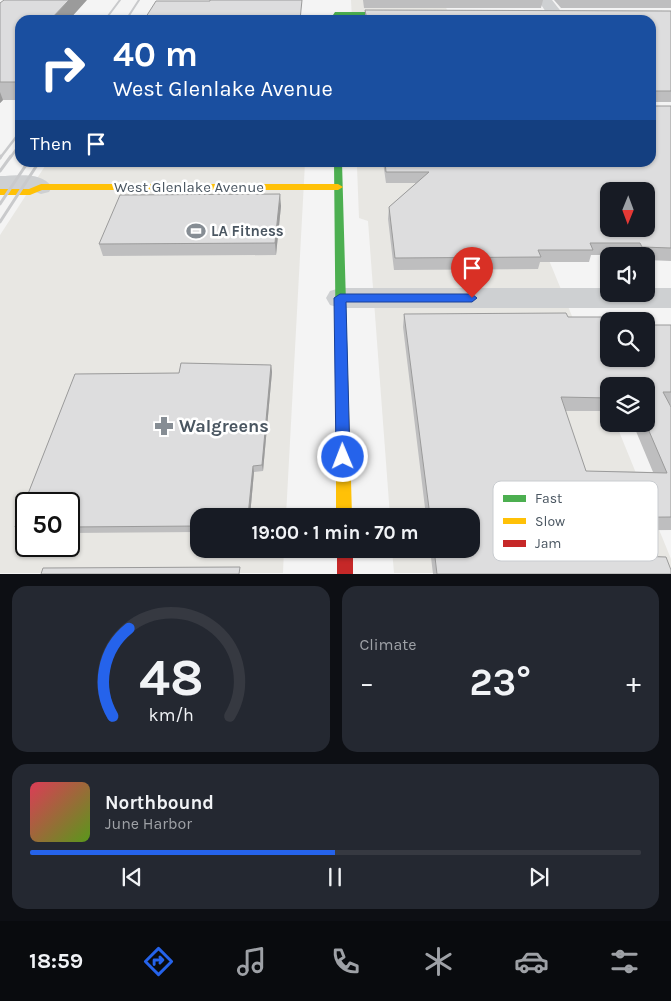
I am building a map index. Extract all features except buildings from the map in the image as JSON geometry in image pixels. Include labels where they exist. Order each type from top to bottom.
[{"type":"street","points":[[335,0],[335,15]]},
{"type":"street","points":[[545,0],[560,14]]},
{"type":"street","points":[[385,15],[410,14]]},
{"type":"street","points":[[536,14],[560,14]]},
{"type":"street","points":[[338,167],[344,508]]},
{"type":"street","name":"West Glenlake Avenue","points":[[0,183],[35,183],[41,187]]},
{"type":"street","name":"West Glenlake Avenue","points":[[0,192],[30,192],[41,187],[338,187]]},
{"type":"street","points":[[340,298],[671,298]]},
{"type":"street","points":[[345,558],[345,574]]},
{"type":"shaded area","points":[[351,0],[443,0],[449,15],[352,15]]},
{"type":"shaded area","points":[[44,167],[305,167],[286,508],[190,508],[190,558],[284,558],[283,573],[0,573],[0,235]]},
{"type":"shaded area","points":[[357,167],[511,167],[600,384],[600,432],[619,432],[639,481],[493,481],[493,561],[658,561],[658,527],[671,559],[671,573],[394,573],[393,558],[480,558],[480,508],[389,508],[368,221],[359,218]]},
{"type":"railway","points":[[109,15],[120,0]]},
{"type":"railway","points":[[129,15],[139,0]]},
{"type":"railway","points":[[1,156],[0,158],[15,138]]},
{"type":"railway","points":[[10,158],[15,151]]},
{"type":"railway","points":[[0,171],[11,156]]},
{"type":"railway","points":[[0,204],[25,167]]},
{"type":"railway","points":[[0,222],[36,167]]},
{"type":"traffic: fast","points":[[335,14],[402,14]]},
{"type":"traffic: fast","points":[[338,167],[342,374]]},
{"type":"traffic: slow","points":[[0,192],[30,192],[41,187],[338,187]]},
{"type":"traffic: slow","points":[[342,374],[344,508]]},
{"type":"traffic: jam","points":[[345,558],[345,574]]},
{"type":"place","name":"LA Fitness","points":[[196,231]]},
{"type":"place","name":"Walgreens","points":[[164,426]]},
{"type":"route","points":[[343,457],[340,298],[472,298]]}]
